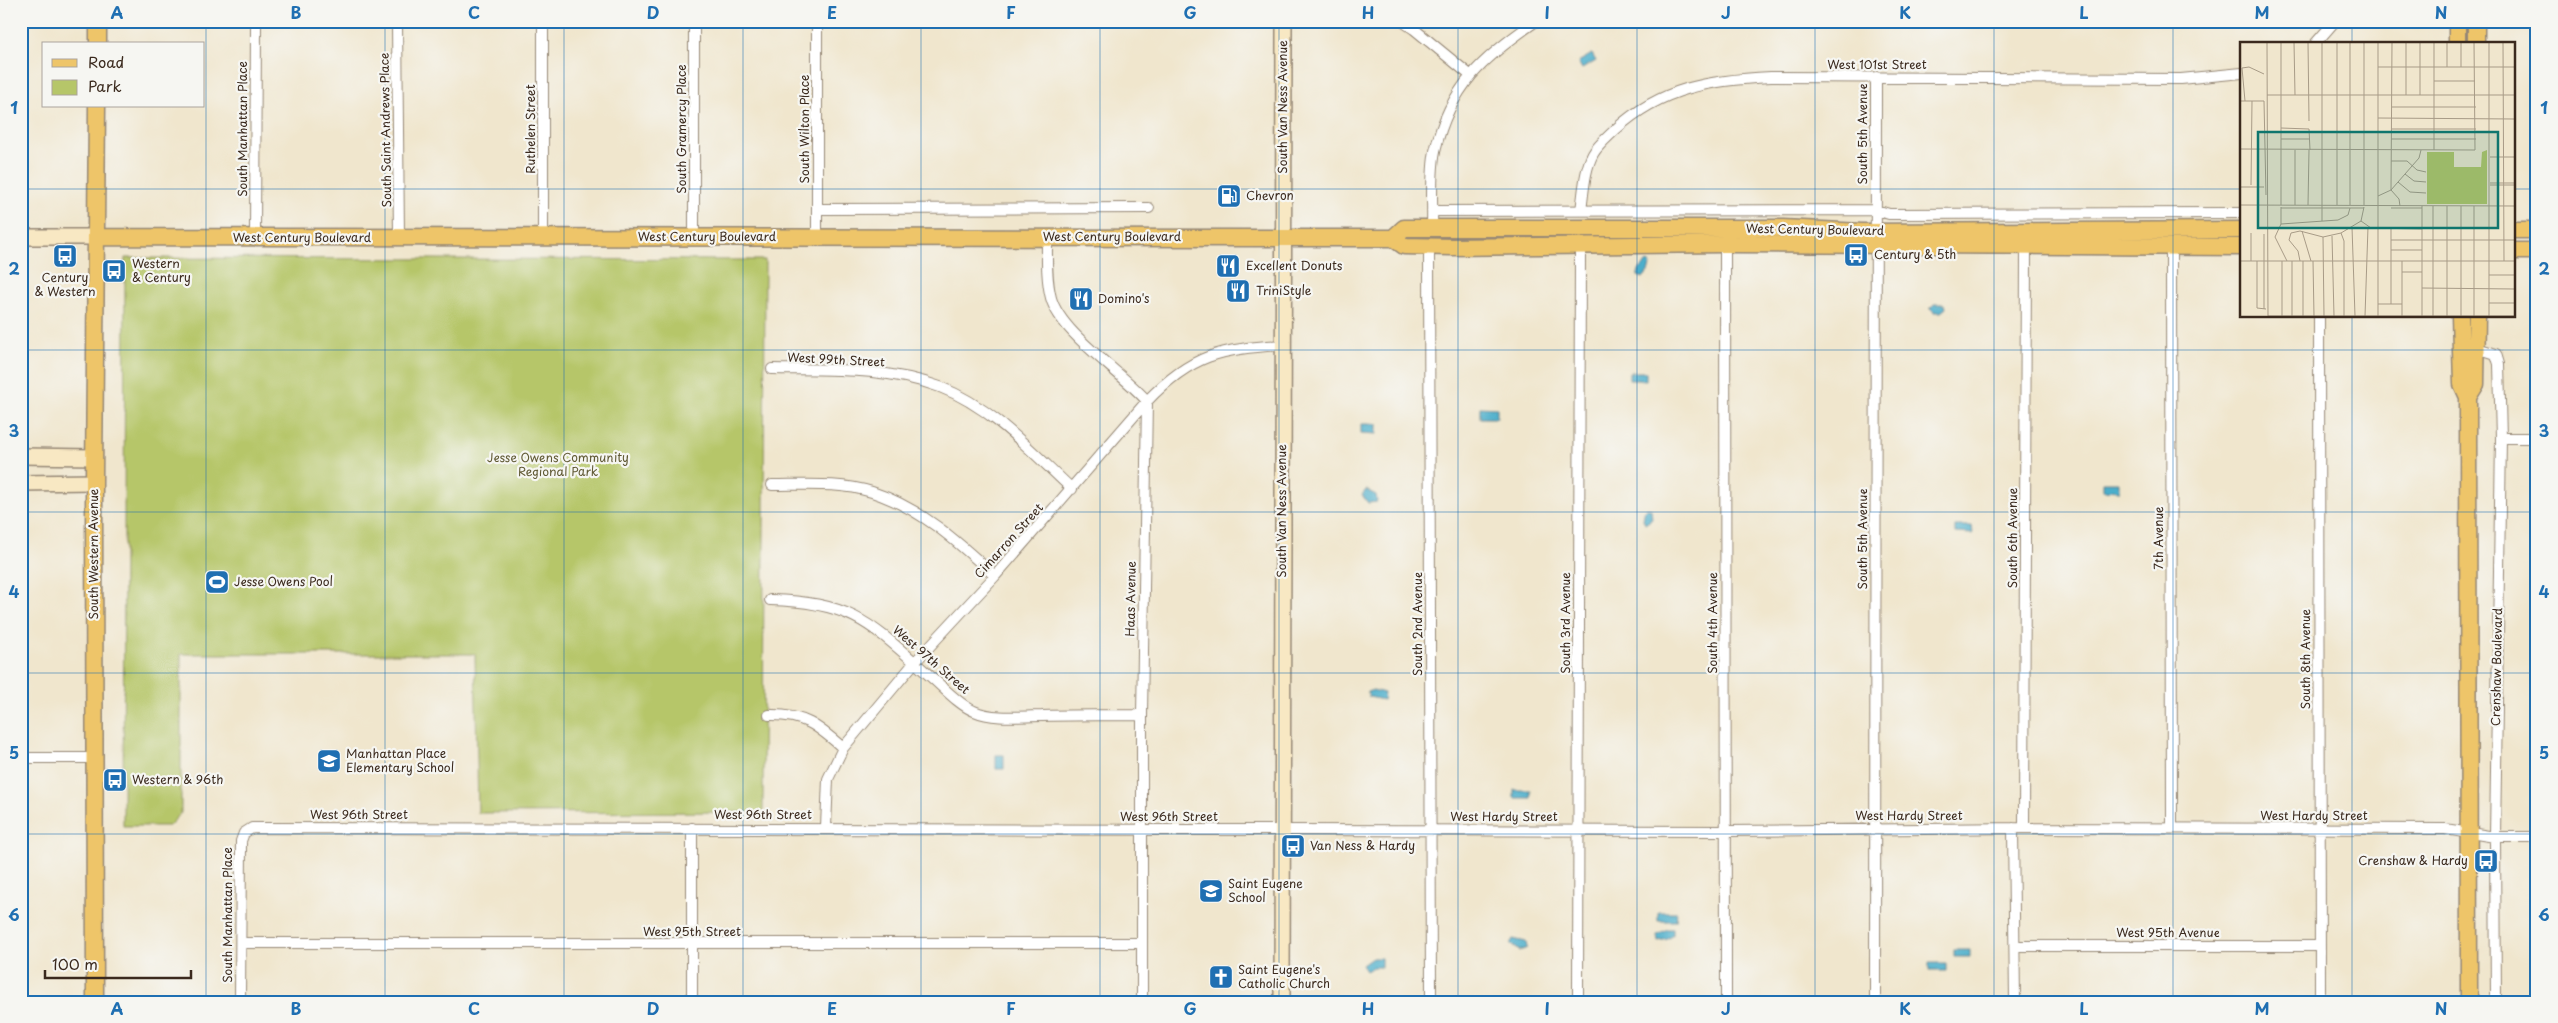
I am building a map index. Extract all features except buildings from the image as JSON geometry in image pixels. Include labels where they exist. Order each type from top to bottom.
[{"type":"main road","points":[[98,21],[98,42]]},
{"type":"main road","points":[[2457,42],[2458,21]]},
{"type":"main road","points":[[2476,21],[2476,42]]},
{"type":"main road","name":"South Western Avenue","points":[[95,1002],[94,457],[97,108]]},
{"type":"main road","name":"West Century Boulevard","points":[[1393,238],[1404,228],[1783,228],[1876,239],[2026,247],[2240,247]]},
{"type":"main road","name":"West Century Boulevard","points":[[96,237],[1393,238],[1404,246],[1429,247],[1725,244],[2240,230]]},
{"type":"main road","points":[[2516,230],[2537,230]]},
{"type":"main road","points":[[2516,251],[2537,251]]},
{"type":"main road","points":[[2460,318],[2462,384],[2468,398],[2469,1002]]},
{"type":"main road","points":[[2468,398],[2476,384],[2477,318]]},
{"type":"street","name":"South Manhattan Place","points":[[256,21],[256,238]]},
{"type":"street","name":"South Saint Andrews Place","points":[[397,21],[399,238]]},
{"type":"street","name":"Ruthelen Street","points":[[543,21],[543,237]]},
{"type":"street","name":"South Gramercy Place","points":[[694,21],[694,237]]},
{"type":"street","name":"South Wilton Place","points":[[817,21],[817,237]]},
{"type":"street","name":"South Van Ness Avenue","points":[[1282,1002],[1284,21]]},
{"type":"street","points":[[1402,21],[1470,74]]},
{"type":"street","points":[[1432,228],[1435,152],[1448,110],[1470,74],[1510,39],[1536,21]]},
{"type":"street","points":[[2317,42],[2335,21]]},
{"type":"street","name":"West 101st Street","points":[[1581,210],[1587,168],[1594,153],[1626,121],[1644,108],[1676,92],[1706,82],[1736,79],[1876,77],[2181,79],[2240,74]]},
{"type":"street","name":"South 5th Avenue","points":[[1875,1002],[1876,77]]},
{"type":"street","points":[[817,209],[1149,208]]},
{"type":"street","name":"West Century Boulevard","points":[[1432,211],[1876,210],[1889,214],[2240,213]]},
{"type":"street","name":"West Century Boulevard","points":[[21,237],[96,237]]},
{"type":"street","points":[[1047,237],[1051,297],[1057,311],[1074,334],[1147,400]]},
{"type":"street","name":"South 4th Avenue","points":[[1725,244],[1726,1002]]},
{"type":"street","name":"South 3rd Avenue","points":[[1578,1002],[1580,245]]},
{"type":"street","name":"South 2nd Avenue","points":[[1429,247],[1431,1002]]},
{"type":"street","name":"South 6th Avenue","points":[[2024,828],[2026,247]]},
{"type":"street","name":"7th Avenue","points":[[2170,247],[2172,828]]},
{"type":"street","name":"South 8th Avenue","points":[[2319,318],[2320,1002]]},
{"type":"street","name":"Cimarron Street","points":[[826,828],[828,779],[843,748],[915,662],[995,576],[1147,400],[1167,380],[1204,357],[1228,349],[1283,345]]},
{"type":"street","name":"Crenshaw Boulevard","points":[[2477,348],[2491,350],[2498,359],[2501,438],[2495,837],[2496,1002]]},
{"type":"street","name":"West 99th Street","points":[[772,370],[886,374],[941,388],[992,417],[1072,489]]},
{"type":"street","name":"Haas Avenue","points":[[1142,1002],[1142,715],[1147,400]]},
{"type":"street","points":[[2501,438],[2537,438]]},
{"type":"street","points":[[21,456],[94,457]]},
{"type":"street","points":[[21,483],[94,482]]},
{"type":"street","points":[[772,485],[846,487],[871,492],[897,502],[920,514],[946,532],[995,576]]},
{"type":"street","name":"West 97th Street","points":[[770,600],[818,603],[843,610],[864,620],[884,635],[958,701],[974,711],[990,715],[1142,715]]},
{"type":"street","points":[[769,715],[798,717],[810,722],[843,748]]},
{"type":"street","points":[[21,758],[94,758]]},
{"type":"street","name":"West 96th Street","points":[[246,830],[260,827],[1282,829]]},
{"type":"street","points":[[692,828],[692,1002]]},
{"type":"street","points":[[2013,828],[2016,1002]]},
{"type":"street","name":"West Hardy Street","points":[[1282,829],[1726,831],[2013,828],[2445,829],[2495,837],[2537,837]]},
{"type":"street","name":"South Manhattan Place","points":[[240,1002],[241,841],[246,830]]},
{"type":"street","name":"West 95th Street","points":[[241,943],[1142,943]]},
{"type":"street","name":"West 95th Avenue","points":[[2016,946],[2320,946]]},
{"type":"green space","name":"Jesse Owens Community Regional Park","points":[[125,258],[765,260],[763,812],[478,813],[475,654],[181,654],[181,813],[169,826],[123,826]]},
{"type":"water","points":[[1966,21],[1985,21],[1985,28],[1966,28]]},
{"type":"water","points":[[1592,54],[1596,61],[1582,69],[1578,62]]},
{"type":"water","points":[[1647,262],[1651,264],[1648,272],[1643,278],[1638,276],[1638,271]]},
{"type":"water","points":[[1934,304],[1945,304],[1946,308],[1941,312],[1934,312],[1930,308]]},
{"type":"water","points":[[1629,372],[1646,372],[1646,380],[1629,380]]},
{"type":"water","points":[[1480,407],[1497,408],[1497,418],[1480,418]]},
{"type":"water","points":[[1361,424],[1377,424],[1377,434],[1361,433]]},
{"type":"water","points":[[2103,482],[2119,482],[2119,491],[2103,490]]},
{"type":"water","points":[[1366,490],[1376,495],[1377,502],[1368,503],[1362,495]]},
{"type":"water","points":[[1645,509],[1651,509],[1652,519],[1645,524],[1643,519]]},
{"type":"water","points":[[1955,526],[1972,526],[1973,534],[1955,533]]},
{"type":"water","points":[[1373,690],[1384,693],[1383,700],[1369,697],[1367,692]]},
{"type":"water","points":[[996,755],[1004,755],[1004,769],[996,769]]},
{"type":"water","points":[[1514,790],[1531,790],[1531,798],[1514,798]]},
{"type":"water","points":[[1658,912],[1677,912],[1676,921],[1658,921]]},
{"type":"water","points":[[1667,929],[1673,929],[1673,935],[1668,939],[1658,941],[1657,935]]},
{"type":"water","points":[[1513,939],[1526,942],[1527,948],[1520,951],[1510,944]]},
{"type":"water","points":[[1954,950],[1970,950],[1970,957],[1954,957]]},
{"type":"water","points":[[1372,958],[1381,958],[1381,967],[1373,967],[1366,971],[1362,965]]},
{"type":"water","points":[[1929,963],[1946,963],[1946,971],[1929,971]]},
{"type":"place","name":"Chevron","points":[[1229,196]]},
{"type":"place","name":"Century & 5th","points":[[1856,255]]},
{"type":"place","name":"Century & Western","points":[[65,256]]},
{"type":"place","name":"Excellent Donuts","points":[[1228,266]]},
{"type":"place","name":"Western & Century","points":[[114,271]]},
{"type":"place","name":"TriniStyle","points":[[1238,291]]},
{"type":"place","name":"Domino's","points":[[1081,299]]},
{"type":"place","name":"Jesse Owens Pool","points":[[217,582]]},
{"type":"place","name":"Manhattan Place Elementary School","points":[[329,761]]},
{"type":"place","name":"Western & 96th","points":[[115,780]]},
{"type":"place","name":"Van Ness & Hardy","points":[[1293,846]]},
{"type":"place","name":"Crenshaw & Hardy","points":[[2486,861]]},
{"type":"place","name":"Saint Eugene School","points":[[1211,891]]},
{"type":"place","name":"Saint Eugene's Catholic Church","points":[[1221,977]]}]
